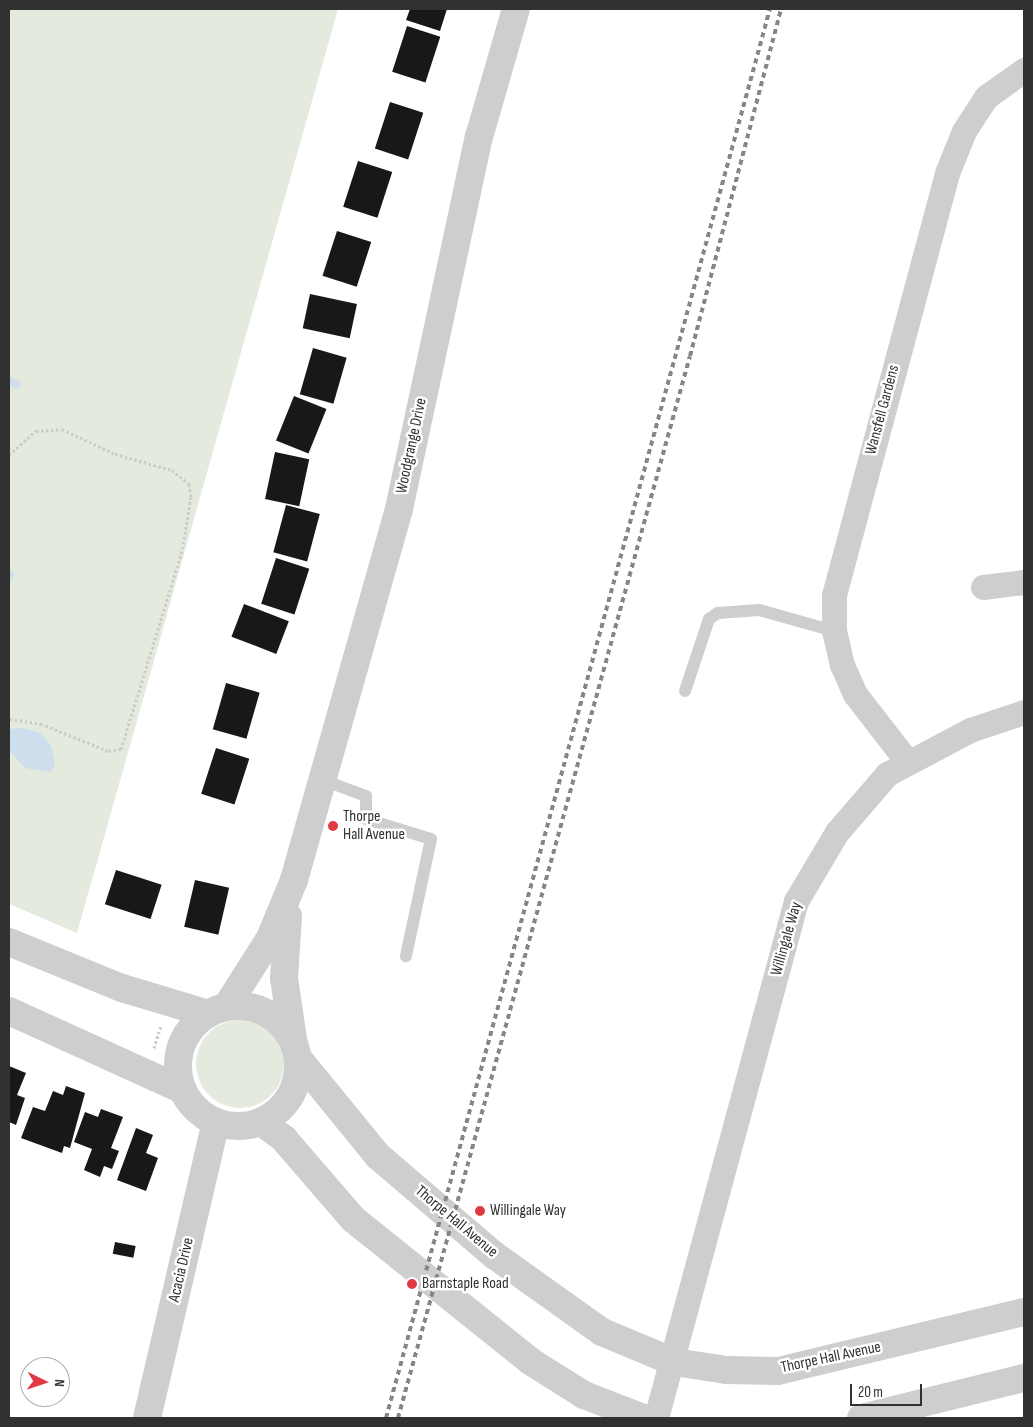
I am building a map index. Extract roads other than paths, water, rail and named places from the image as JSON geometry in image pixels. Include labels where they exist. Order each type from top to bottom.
[{"type":"street","name":"Woodgrange Drive","points":[[218,1010],[270,938],[294,880],[399,509],[480,137],[516,9]]},
{"type":"street","name":"Wansfell Gardens","points":[[906,760],[855,694],[834,631],[834,595],[947,173],[964,132],[986,97],[1024,70]]},
{"type":"street","points":[[982,587],[1024,582]]},
{"type":"street","name":"Willingale Way","points":[[674,1362],[796,901],[837,832],[864,796],[906,760],[970,730],[1024,712]]},
{"type":"street","name":"Woodgrange Drive","points":[[294,880],[284,973],[296,1049]]},
{"type":"street","points":[[9,942],[122,988],[218,1010],[262,1010],[282,1024],[296,1049],[297,1082],[288,1100],[261,1122],[246,1126],[216,1122],[192,1105],[183,1090],[178,1067],[182,1044],[218,1010]]},
{"type":"street","points":[[9,1011],[183,1090]]},
{"type":"street","name":"Thorpe Hall Avenue","points":[[296,1049],[378,1156],[494,1255],[602,1332],[674,1362],[727,1370],[778,1370],[1024,1312]]},
{"type":"street","name":"Acacia Drive","points":[[147,1418],[216,1122]]},
{"type":"street","points":[[261,1122],[284,1139],[353,1218],[530,1361],[584,1396],[643,1418]]},
{"type":"street","points":[[656,1418],[674,1362]]},
{"type":"street","points":[[861,1418],[1024,1378]]},
{"type":"lane","points":[[685,691],[709,619],[718,613],[759,610],[834,631]]},
{"type":"lane","points":[[323,780],[366,796],[366,819],[431,839],[406,956]]},
{"type":"water","points":[[23,728],[41,733],[51,746],[55,764],[50,772],[25,768],[9,750],[9,729]]},
{"type":"waterway","points":[[9,380],[17,385]]},
{"type":"railway","points":[[386,1418],[770,9]]},
{"type":"railway","points":[[398,1418],[690,356],[781,9]]},
{"type":"place","name":"Thorpe Hall Avenue","points":[[333,826]]},
{"type":"place","name":"Willingale Way","points":[[480,1211]]},
{"type":"place","name":"Barnstaple Road","points":[[412,1284]]}]
